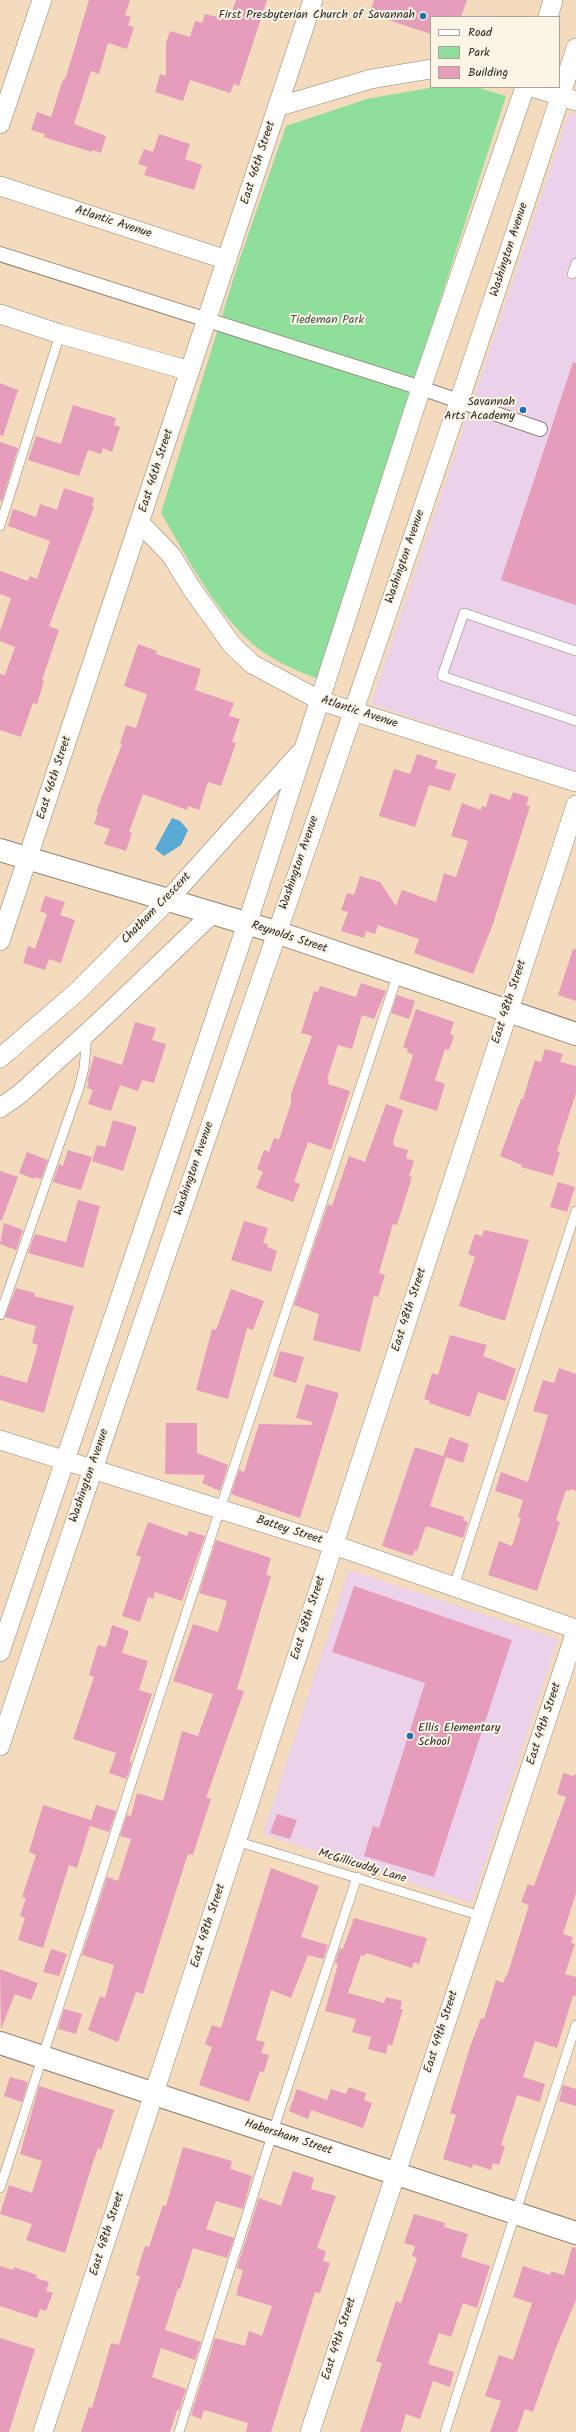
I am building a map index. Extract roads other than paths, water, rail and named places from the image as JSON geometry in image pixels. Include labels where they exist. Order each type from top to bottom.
[{"type":"street","points":[[0,124],[42,0]]},
{"type":"street","name":"East 46th Street","points":[[0,941],[313,0]]},
{"type":"street","points":[[548,16],[553,0]]},
{"type":"street","name":"Washington Avenue","points":[[0,1746],[92,1469],[352,711],[568,99],[576,48]]},
{"type":"street","points":[[277,107],[371,79],[430,69]]},
{"type":"street","points":[[0,1652],[247,924],[303,749],[321,701],[421,388],[525,88]]},
{"type":"street","points":[[535,88],[568,99]]},
{"type":"street","name":"Atlantic Avenue","points":[[0,186],[227,260]]},
{"type":"street","points":[[0,254],[421,388],[540,429]]},
{"type":"street","points":[[0,314],[60,334],[190,371]]},
{"type":"street","name":"Atlantic Avenue","points":[[140,523],[171,556],[192,589],[232,644],[252,664],[321,701],[576,782]]},
{"type":"street","name":"Chatham Crescent","points":[[0,1058],[78,991],[168,900],[303,749]]},
{"type":"street","name":"East 48th Street","points":[[43,2432],[334,1545],[507,1011],[576,805]]},
{"type":"street","name":"Reynolds Street","points":[[0,850],[28,860],[276,932],[576,1034]]},
{"type":"street","points":[[0,1108],[20,1094],[88,1033],[213,913]]},
{"type":"street","name":"Battey Street","points":[[0,1440],[334,1545],[576,1630]]},
{"type":"street","name":"East 49th Street","points":[[310,2432],[576,1630]]},
{"type":"street","name":"Habersham Street","points":[[0,2043],[576,2233]]},
{"type":"lane","points":[[572,274],[576,263]]},
{"type":"lane","points":[[0,526],[60,334]]},
{"type":"lane","points":[[576,651],[464,613],[442,676],[576,721]]},
{"type":"lane","points":[[0,2188],[220,1509],[398,974]]},
{"type":"lane","points":[[0,1315],[79,1088],[84,1068],[88,1033]]},
{"type":"lane","points":[[454,1586],[576,1211]]},
{"type":"lane","name":"McGillicuddy Lane","points":[[236,1841],[481,1916]]},
{"type":"lane","points":[[178,2432],[273,2133],[357,1877]]},
{"type":"lane","points":[[445,2432],[576,2025]]},
{"type":"water","points":[[172,818],[180,821],[188,830],[181,845],[164,856],[155,849]]},
{"type":"place","name":"First Presbyterian Church of Savannah","points":[[423,16]]},
{"type":"place","name":"Savannah Arts Academy","points":[[523,410]]},
{"type":"place","name":"Ellis Elementary School","points":[[410,1736]]},
{"type":"park label","name":"Tiedeman Park","points":[[327,321]]}]
